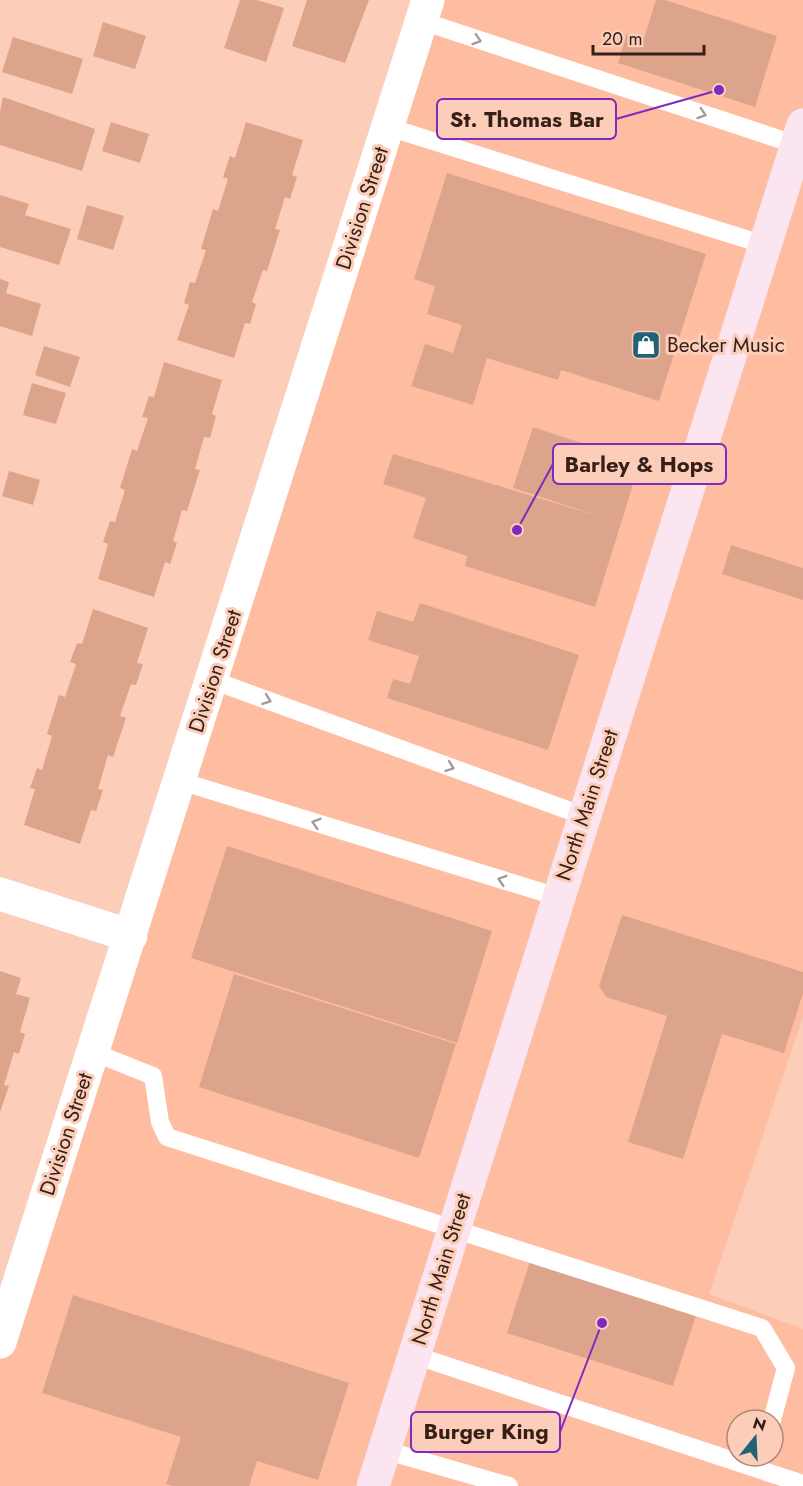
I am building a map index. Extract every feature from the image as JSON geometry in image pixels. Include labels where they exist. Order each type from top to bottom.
[{"type":"main road","name":"North Main Street","points":[[373,1486],[800,135]]},
{"type":"street","name":"Division Street","points":[[0,1342],[425,11]]},
{"type":"street","points":[[0,894],[130,936]]},
{"type":"lane","points":[[425,11],[800,135]]},
{"type":"lane","points":[[388,127],[765,245]]},
{"type":"lane","points":[[212,680],[584,816]]},
{"type":"lane","points":[[180,782],[558,897]]},
{"type":"lane","points":[[93,1053],[153,1076],[160,1122],[167,1137],[454,1227],[762,1328],[786,1368],[775,1408]]},
{"type":"lane","points":[[414,1355],[725,1451]]},
{"type":"lane","points":[[384,1450],[509,1486]]},
{"type":"lane","points":[[771,1468],[795,1483]]},
{"type":"shaded area","points":[[428,0],[803,0],[803,1017],[709,1294],[803,1329],[803,1486],[0,1486],[0,1342]]},
{"type":"building","points":[[240,0],[257,0],[284,8],[266,62],[224,48]]},
{"type":"building","points":[[307,0],[369,0],[345,63],[292,46]]},
{"type":"building","points":[[656,0],[665,0],[777,36],[755,107],[618,63],[627,33],[644,38]]},
{"type":"building","points":[[103,22],[146,36],[135,69],[93,56]]},
{"type":"building","points":[[13,37],[83,59],[72,94],[2,72]]},
{"type":"building","points":[[3,97],[95,129],[82,171],[0,145],[0,112]]},
{"type":"building","points":[[111,122],[149,134],[140,163],[102,151]]},
{"type":"building","points":[[246,122],[303,140],[292,175],[297,177],[290,199],[285,197],[275,229],[280,230],[267,271],[263,270],[252,302],[256,304],[250,324],[245,323],[234,358],[177,340],[189,305],[184,303],[190,282],[195,283],[206,250],[201,249],[213,209],[218,211],[228,179],[223,177],[230,156],[235,158]]},
{"type":"building","points":[[447,173],[706,254],[659,401],[561,370],[558,380],[487,358],[473,405],[411,386],[425,344],[453,353],[462,325],[427,314],[435,286],[414,279]]},
{"type":"building","points":[[0,195],[29,204],[25,215],[71,229],[59,265],[0,247]]},
{"type":"building","points":[[87,205],[124,216],[113,250],[77,239]]},
{"type":"building","points":[[0,279],[9,282],[6,293],[41,304],[32,336],[0,326]]},
{"type":"building","points":[[44,346],[80,357],[70,387],[35,375]]},
{"type":"building","points":[[164,362],[222,380],[212,414],[216,416],[210,438],[204,437],[195,469],[200,470],[187,511],[182,510],[173,541],[177,543],[170,564],[165,562],[154,597],[98,579],[108,544],[103,542],[110,521],[115,522],[125,490],[120,488],[132,449],[137,451],[148,418],[142,417],[149,396],[154,397]]},
{"type":"building","points":[[32,383],[66,393],[56,424],[23,415]]},
{"type":"building","points":[[533,427],[640,462],[595,607],[465,566],[467,556],[413,538],[426,498],[383,484],[393,454],[605,518],[513,488]]},
{"type":"building","points":[[9,471],[40,480],[33,505],[2,496]]},
{"type":"building","points":[[731,545],[803,568],[803,600],[722,574]]},
{"type":"building","points":[[420,603],[579,655],[548,750],[387,698],[393,679],[410,684],[419,656],[368,640],[377,611],[413,622]]},
{"type":"building","points":[[93,609],[148,628],[137,663],[143,664],[136,685],[131,684],[120,716],[126,718],[113,757],[108,755],[98,789],[103,790],[96,811],[91,810],[80,844],[24,825],[35,789],[30,788],[37,768],[42,770],[52,736],[47,734],[59,695],[65,697],[76,664],[70,662],[77,643],[82,644]]},
{"type":"building","points":[[227,846],[492,931],[457,1043],[191,958]]},
{"type":"building","points":[[622,915],[803,972],[803,993],[784,1053],[722,1034],[683,1159],[628,1142],[667,1016],[606,997],[599,986]]},
{"type":"building","points":[[0,971],[21,978],[16,994],[30,998],[20,1032],[25,1034],[19,1054],[14,1052],[4,1085],[9,1086],[0,1112]]},
{"type":"building","points":[[234,974],[456,1044],[419,1158],[199,1087]]},
{"type":"building","points":[[530,1261],[697,1312],[673,1386],[507,1333]]},
{"type":"building","points":[[73,1295],[349,1383],[318,1480],[257,1461],[249,1486],[173,1486],[166,1484],[181,1437],[42,1393]]},
{"type":"place","name":"St. Thomas Bar","points":[[719,90]]},
{"type":"place","name":"Becker Music","points":[[646,345]]},
{"type":"place","name":"Barley & Hops","points":[[517,530]]},
{"type":"place","name":"Burger King","points":[[602,1323]]}]
